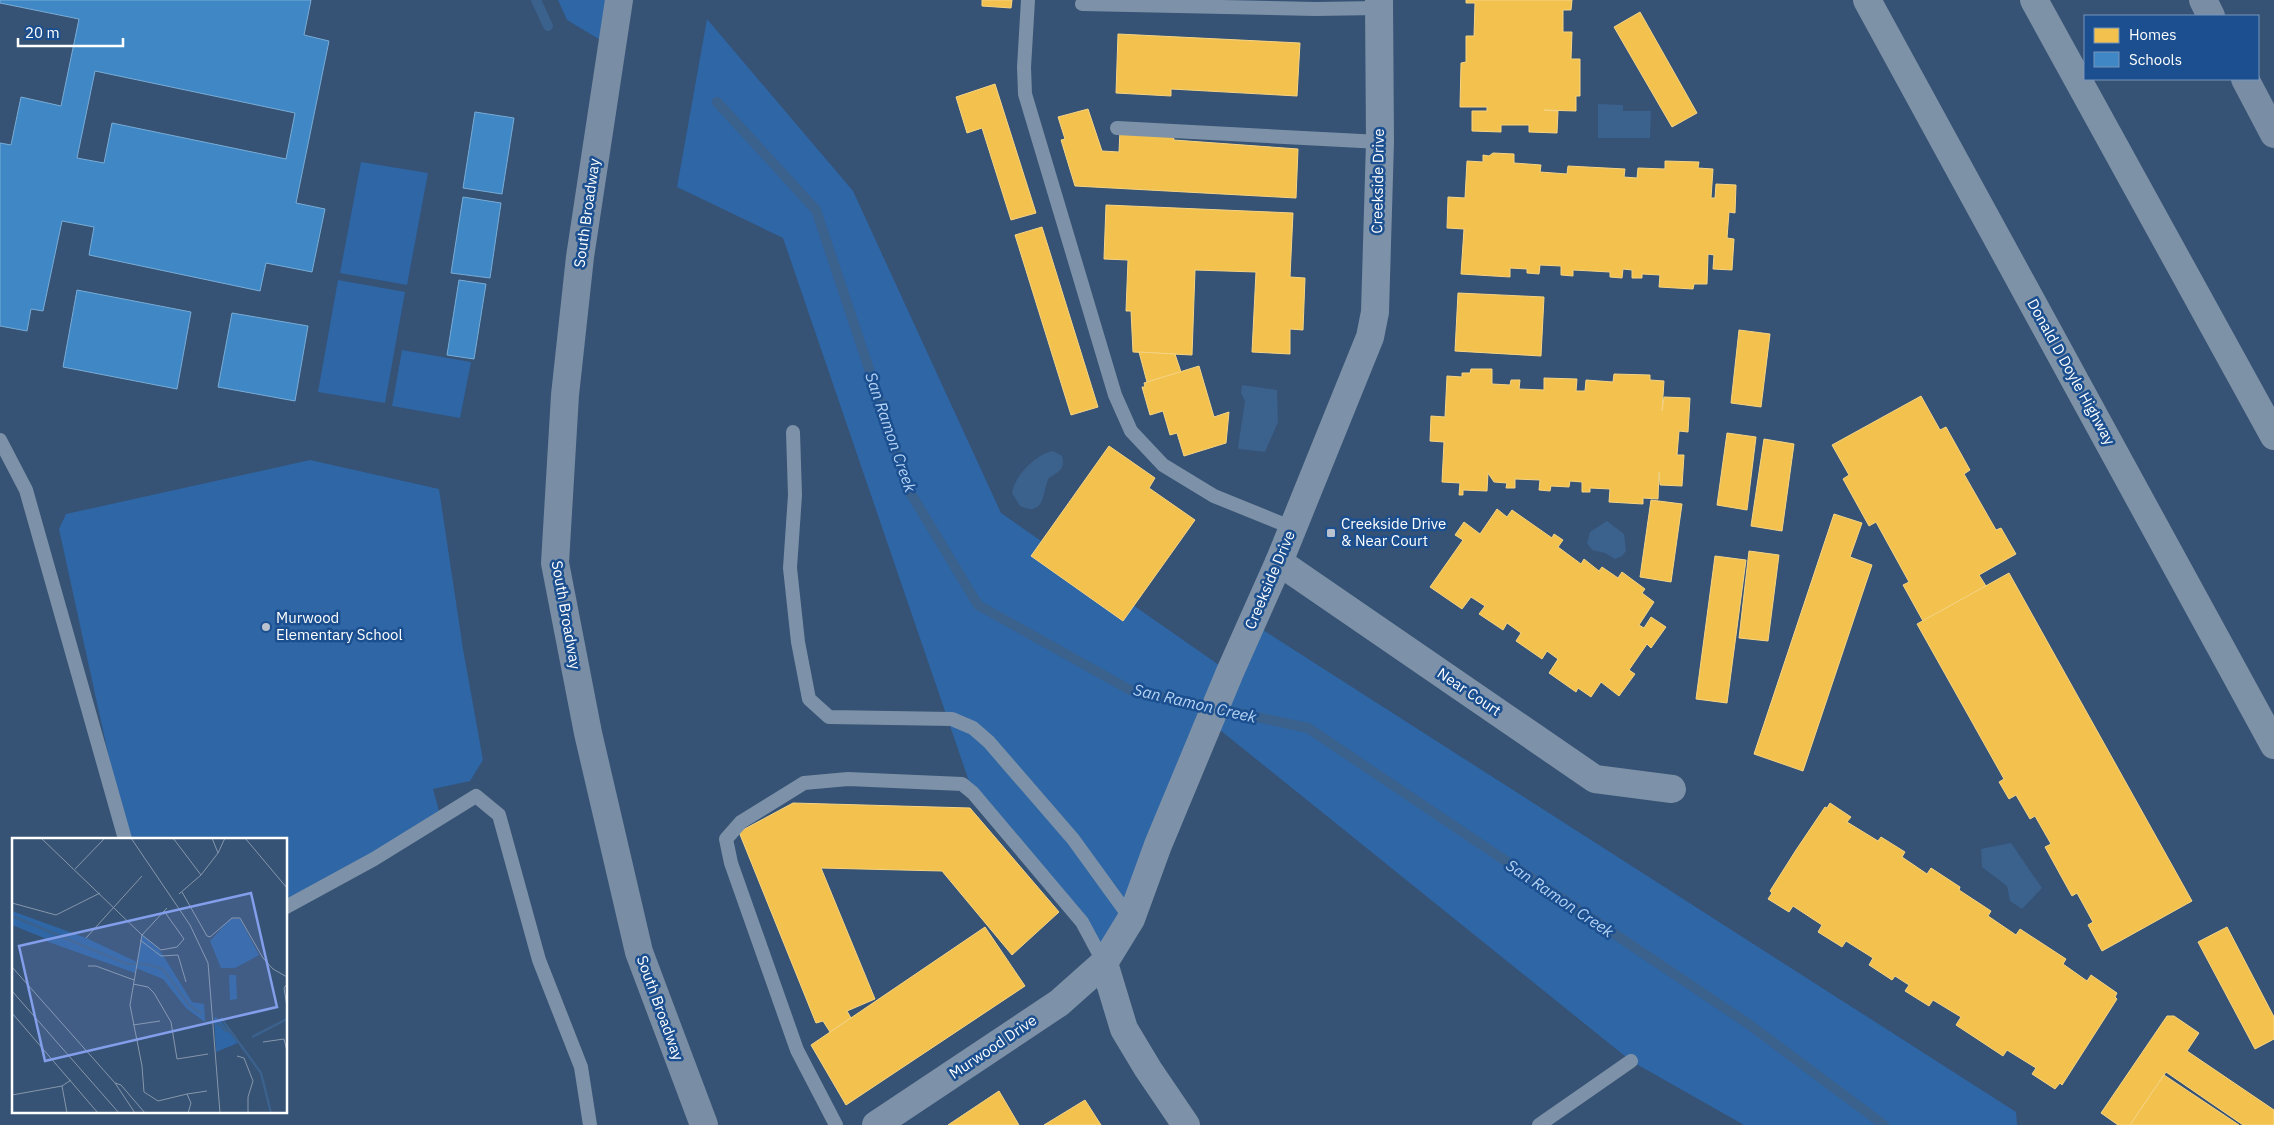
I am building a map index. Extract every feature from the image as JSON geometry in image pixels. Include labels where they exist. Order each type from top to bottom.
[{"type":"highway","name":"Donald D Doyle Highway","points":[[1868,0],[2274,744]]},
{"type":"highway","points":[[2034,0],[2274,436]]},
{"type":"main road","name":"South Broadway","points":[[619,0],[580,257],[565,395],[555,563],[588,733],[639,952],[704,1125]]},
{"type":"main road","points":[[2202,0],[2210,15]]},
{"type":"main road","points":[[2246,80],[2274,134]]},
{"type":"street","name":"Creekside Drive","points":[[1104,963],[1131,919],[1158,845],[1230,672],[1279,562],[1370,336],[1375,312],[1380,142],[1379,4]]},
{"type":"street","name":"Near Court","points":[[1279,562],[1595,779],[1672,789]]},
{"type":"street","name":"Murwood Drive","points":[[876,1125],[1059,1003],[1104,963]]},
{"type":"street","points":[[1104,963],[1124,1029],[1148,1070],[1186,1125]]},
{"type":"street","points":[[901,1125],[1072,1014]]},
{"type":"lane","points":[[1028,0],[1024,67],[1025,94],[1112,386],[1131,431],[1163,465],[1214,496],[1293,528]]},
{"type":"lane","points":[[1082,4],[1315,9],[1379,4]]},
{"type":"lane","points":[[1117,128],[1380,142]]},
{"type":"lane","points":[[793,432],[795,495],[790,568],[798,642],[809,699],[829,716],[952,719],[973,728],[989,742],[1073,839],[1131,919]]},
{"type":"lane","points":[[0,440],[26,490],[125,838]]},
{"type":"lane","points":[[836,1125],[797,1050],[731,863],[726,840],[741,822],[804,783],[848,779],[962,784],[973,793],[1082,922],[1104,963]]},
{"type":"lane","points":[[288,906],[374,859],[476,796],[499,814],[539,960],[582,1067],[590,1125]]},
{"type":"lane","points":[[1539,1125],[1631,1062]]},
{"type":"shaded area","points":[[558,0],[619,0],[612,47],[567,20]]},
{"type":"shaded area","points":[[707,19],[853,191],[1001,513],[1229,672],[1252,623],[2016,1112],[2017,1125],[1744,1125],[1631,1061],[1210,722],[1104,963],[1081,922],[973,793],[783,238],[677,187]]},
{"type":"shaded area","points":[[1598,104],[1623,105],[1623,111],[1651,111],[1650,138],[1598,138]]},
{"type":"shaded area","points":[[361,162],[428,173],[407,285],[340,273]]},
{"type":"shaded area","points":[[338,280],[405,292],[385,403],[318,392]]},
{"type":"shaded area","points":[[402,350],[471,362],[460,418],[392,406]]},
{"type":"shaded area","points":[[1242,385],[1277,390],[1278,422],[1265,452],[1239,449],[1238,447],[1245,401],[1241,393]]},
{"type":"shaded area","points":[[1053,451],[1062,456],[1063,464],[1060,470],[1049,478],[1039,506],[1035,509],[1028,509],[1020,506],[1012,493],[1017,479],[1033,461]]},
{"type":"shaded area","points":[[310,460],[439,489],[463,649],[483,760],[470,781],[433,789],[439,811],[288,907],[288,838],[131,838],[116,790],[59,529],[66,514]]},
{"type":"shaded area","points":[[1607,521],[1624,534],[1626,551],[1622,556],[1615,559],[1605,553],[1592,550],[1587,543],[1590,532]]},
{"type":"shaded area","points":[[2011,843],[2042,888],[2022,909],[2010,901],[2007,886],[1982,867],[1981,849]]},
{"type":"building: Homes","points":[[982,0],[1012,0],[1011,8],[982,6]]},
{"type":"building: Homes","points":[[1466,0],[1572,0],[1571,10],[1563,10],[1563,32],[1572,32],[1571,59],[1580,59],[1580,96],[1576,96],[1576,111],[1544,110],[1558,111],[1557,133],[1529,132],[1529,125],[1501,125],[1501,132],[1472,131],[1472,111],[1487,111],[1487,107],[1460,107],[1461,63],[1466,62],[1466,36],[1474,36],[1475,3],[1466,3]]},
{"type":"building: Homes","points":[[1640,12],[1697,113],[1672,127],[1614,27]]},
{"type":"building: Homes","points":[[1118,34],[1300,43],[1297,96],[1171,89],[1171,96],[1116,93]]},
{"type":"building: Homes","points":[[995,84],[1036,213],[1011,220],[982,128],[967,133],[956,97]]},
{"type":"building: Homes","points":[[1088,109],[1102,151],[1119,152],[1120,130],[1173,135],[1174,140],[1298,149],[1296,198],[1075,186],[1061,140],[1065,139],[1058,117]]},
{"type":"building: Homes","points":[[1493,153],[1514,154],[1514,163],[1541,165],[1540,172],[1567,174],[1568,166],[1625,169],[1624,177],[1637,178],[1638,168],[1665,169],[1665,161],[1699,162],[1698,168],[1713,169],[1711,198],[1715,198],[1716,184],[1736,185],[1735,213],[1729,212],[1727,238],[1734,239],[1732,270],[1713,269],[1714,255],[1708,254],[1707,284],[1694,284],[1693,289],[1659,287],[1660,275],[1642,274],[1642,278],[1632,278],[1632,270],[1623,269],[1622,278],[1610,277],[1610,272],[1573,270],[1573,276],[1561,275],[1561,266],[1540,265],[1539,274],[1527,273],[1527,269],[1510,268],[1510,277],[1461,274],[1464,229],[1447,228],[1448,197],[1465,198],[1467,161],[1483,162],[1483,155],[1489,156]]},
{"type":"building: Homes","points":[[1106,205],[1293,213],[1290,277],[1305,278],[1303,330],[1290,329],[1290,354],[1252,352],[1256,272],[1195,270],[1192,355],[1133,352],[1131,311],[1126,311],[1128,260],[1104,259]]},
{"type":"building: Homes","points":[[1042,227],[1098,407],[1071,415],[1015,235]]},
{"type":"building: Homes","points":[[1458,293],[1544,297],[1541,356],[1455,351]]},
{"type":"building: Homes","points":[[1739,330],[1770,334],[1761,407],[1731,403]]},
{"type":"building: Homes","points":[[1139,352],[1175,354],[1181,372],[1147,382]]},
{"type":"building: Homes","points":[[1199,366],[1214,417],[1229,412],[1226,443],[1184,456],[1177,433],[1170,435],[1163,411],[1150,415],[1142,387],[1145,387],[1144,383]]},
{"type":"building: Homes","points":[[1471,369],[1492,369],[1492,384],[1510,385],[1511,380],[1520,380],[1519,389],[1544,390],[1544,378],[1577,379],[1576,391],[1585,391],[1586,380],[1613,382],[1614,374],[1650,375],[1650,380],[1664,381],[1662,411],[1664,397],[1690,398],[1688,432],[1679,431],[1677,455],[1684,455],[1682,486],[1660,485],[1659,472],[1658,499],[1643,498],[1643,504],[1609,502],[1610,489],[1590,488],[1590,492],[1582,492],[1582,482],[1570,481],[1569,487],[1551,486],[1550,491],[1539,490],[1540,480],[1515,479],[1515,488],[1506,488],[1507,483],[1494,482],[1488,473],[1487,491],[1463,490],[1463,495],[1459,495],[1460,483],[1442,482],[1444,442],[1430,441],[1431,416],[1445,417],[1447,376],[1462,377],[1462,373],[1470,373]]},
{"type":"building: Homes","points":[[1921,396],[1940,430],[1946,427],[1970,470],[1964,474],[1996,530],[2001,528],[2016,554],[1979,575],[1986,586],[1923,621],[1903,585],[1909,582],[1876,522],[1869,526],[1843,479],[1849,475],[1832,445]]},
{"type":"building: Homes","points":[[1727,433],[1756,437],[1747,510],[1717,505]]},
{"type":"building: Homes","points":[[1764,439],[1794,444],[1782,531],[1751,526]]},
{"type":"building: Homes","points":[[1109,446],[1155,478],[1149,488],[1195,520],[1123,621],[1031,556]]},
{"type":"building: Homes","points":[[1651,500],[1682,504],[1671,582],[1640,577]]},
{"type":"building: Homes","points":[[1497,509],[1507,517],[1512,510],[1552,538],[1554,534],[1563,540],[1558,547],[1581,564],[1584,559],[1599,571],[1602,567],[1618,578],[1622,572],[1645,589],[1642,593],[1654,602],[1639,625],[1644,628],[1651,617],[1666,627],[1651,648],[1647,644],[1629,670],[1635,674],[1619,696],[1601,682],[1591,697],[1578,688],[1576,692],[1549,673],[1558,659],[1547,651],[1542,659],[1516,641],[1521,633],[1507,623],[1503,630],[1479,614],[1485,606],[1471,597],[1462,609],[1430,587],[1463,540],[1455,535],[1464,522],[1480,534]]},
{"type":"building: Homes","points":[[1834,514],[1862,523],[1850,557],[1872,565],[1803,771],[1754,754]]},
{"type":"building: Homes","points":[[1749,551],[1779,555],[1768,641],[1739,638]]},
{"type":"building: Homes","points":[[1715,556],[1746,560],[1727,703],[1696,699]]},
{"type":"building: Homes","points":[[2009,573],[2192,901],[2102,951],[2088,925],[2093,922],[2077,893],[2072,896],[2045,847],[2051,844],[2035,816],[2030,819],[2016,795],[2009,799],[1999,782],[2004,779],[1917,624]]},
{"type":"building: Homes","points":[[793,803],[970,808],[1059,912],[1012,955],[942,871],[821,868],[875,999],[847,1011],[851,1018],[830,1032],[823,1021],[816,1023],[739,832]]},
{"type":"building: Homes","points":[[1830,803],[1851,817],[1847,822],[1878,841],[1881,837],[1905,852],[1902,857],[1927,874],[1931,868],[1960,887],[1959,890],[1991,911],[1988,916],[2016,935],[2020,929],[2066,959],[2063,964],[2087,981],[2091,975],[2117,993],[2115,997],[2117,999],[2062,1085],[2060,1083],[2055,1089],[2032,1074],[2036,1068],[2007,1050],[2003,1056],[1956,1025],[1961,1017],[1933,1000],[1929,1006],[1905,991],[1909,985],[1895,976],[1892,980],[1869,965],[1873,958],[1846,941],[1842,947],[1818,932],[1822,925],[1793,906],[1789,912],[1768,899],[1772,893],[1770,891],[1796,850],[1825,807],[1827,808]]},
{"type":"building: Homes","points":[[985,927],[1025,986],[846,1105],[811,1045]]},
{"type":"building: Homes","points":[[2227,927],[2274,1017],[2274,1039],[2255,1049],[2198,942]]},
{"type":"building: Homes","points":[[2167,1016],[2174,1016],[2199,1033],[2187,1051],[2274,1110],[2274,1125],[2243,1125],[2166,1072],[2130,1125],[2118,1125],[2101,1113]]},
{"type":"building: Homes","points":[[2164,1075],[2239,1125],[2130,1125]]},
{"type":"building: Homes","points":[[999,1091],[1019,1125],[948,1125]]},
{"type":"building: Homes","points":[[1085,1100],[1101,1125],[1044,1125]]},
{"type":"building: Schools","points":[[0,0],[311,0],[304,35],[329,41],[296,203],[325,209],[312,272],[266,263],[260,291],[89,255],[94,227],[62,221],[43,311],[31,309],[27,331],[0,326],[0,143],[11,145],[21,97],[61,106],[79,19],[0,3]],"holes":[[[95,71],[295,113],[286,159],[112,123],[104,163],[77,158]]]},
{"type":"building: Schools","points":[[475,112],[514,118],[502,194],[463,188]]},
{"type":"building: Schools","points":[[463,197],[501,203],[490,278],[451,273]]},
{"type":"building: Schools","points":[[459,280],[486,284],[474,359],[447,355]]},
{"type":"building: Schools","points":[[77,290],[191,312],[177,389],[63,367]]},
{"type":"building: Schools","points":[[232,313],[308,326],[295,401],[218,387]]},
{"type":"waterway","points":[[536,0],[548,26]]},
{"type":"waterway","name":"San Ramon Creek","points":[[717,102],[816,210],[910,492],[978,605],[1130,690],[1308,728],[1750,1025],[1884,1125]]},
{"type":"place","name":"Creekside Drive & Near Court","points":[[1331,533]]},
{"type":"place","name":"Murwood Elementary School","points":[[266,627]]}]
